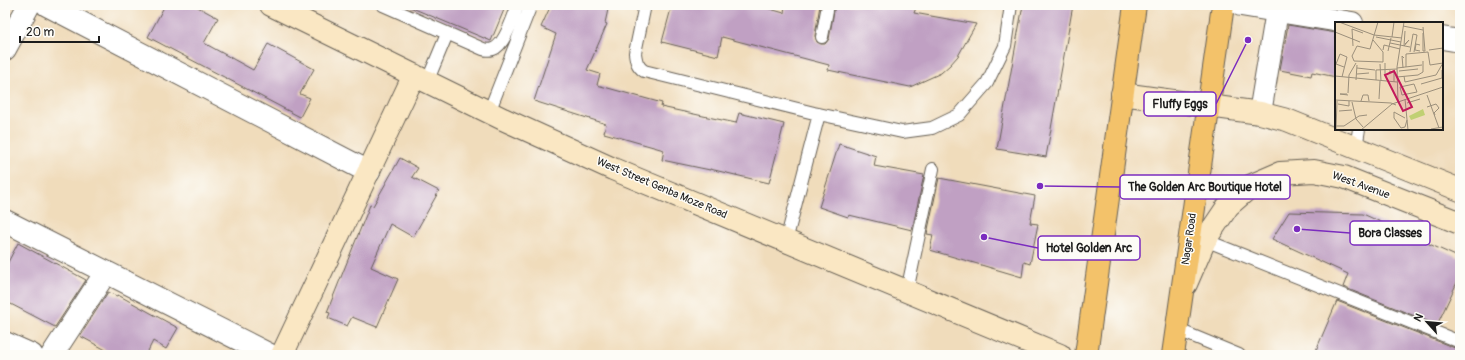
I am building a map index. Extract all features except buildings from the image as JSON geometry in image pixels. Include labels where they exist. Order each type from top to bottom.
[{"type":"highway","points":[[1086,355],[1135,5]]},
{"type":"highway","name":"Nagar Road","points":[[1173,355],[1223,5]]},
{"type":"street","points":[[5,49],[29,5]]},
{"type":"street","points":[[47,5],[369,172]]},
{"type":"street","name":"West Street Genba Moze Road","points":[[273,5],[489,112],[613,169],[1060,355]]},
{"type":"street","points":[[1241,5],[1277,8],[1347,22]]},
{"type":"street","points":[[1260,113],[1277,8]]},
{"type":"street","points":[[1443,38],[1460,41]]},
{"type":"street","points":[[282,355],[369,172],[421,78]]},
{"type":"street","points":[[1122,94],[1260,113],[1357,138],[1460,190]]},
{"type":"street","name":"West Avenue","points":[[1181,297],[1205,240],[1228,206],[1252,185],[1280,173],[1314,171],[1344,177],[1460,224]]},
{"type":"street","points":[[5,221],[270,355]]},
{"type":"street","points":[[52,355],[106,272]]},
{"type":"street","points":[[5,343],[32,355]]},
{"type":"lane","points":[[383,5],[483,49],[492,50],[499,46],[518,5]]},
{"type":"lane","points":[[489,112],[531,5]]},
{"type":"lane","points":[[645,5],[635,53],[638,67],[644,71],[819,114],[902,132],[932,128],[959,115],[987,83],[1005,46],[1011,5]]},
{"type":"lane","points":[[822,37],[828,5]]},
{"type":"lane","points":[[421,78],[441,50],[447,34]]},
{"type":"lane","points":[[786,241],[819,114]]},
{"type":"lane","points":[[907,291],[933,168]]},
{"type":"lane","points":[[1205,240],[1459,339]]},
{"type":"lane","points":[[1176,329],[1239,355]]},
{"type":"place","name":"Fluffy Eggs","points":[[1248,40]]},
{"type":"place","name":"The Golden Arc Boutique Hotel","points":[[1040,186]]},
{"type":"place","name":"Bora Classes","points":[[1297,229]]},
{"type":"place","name":"Hotel Golden Arc","points":[[984,237]]}]
